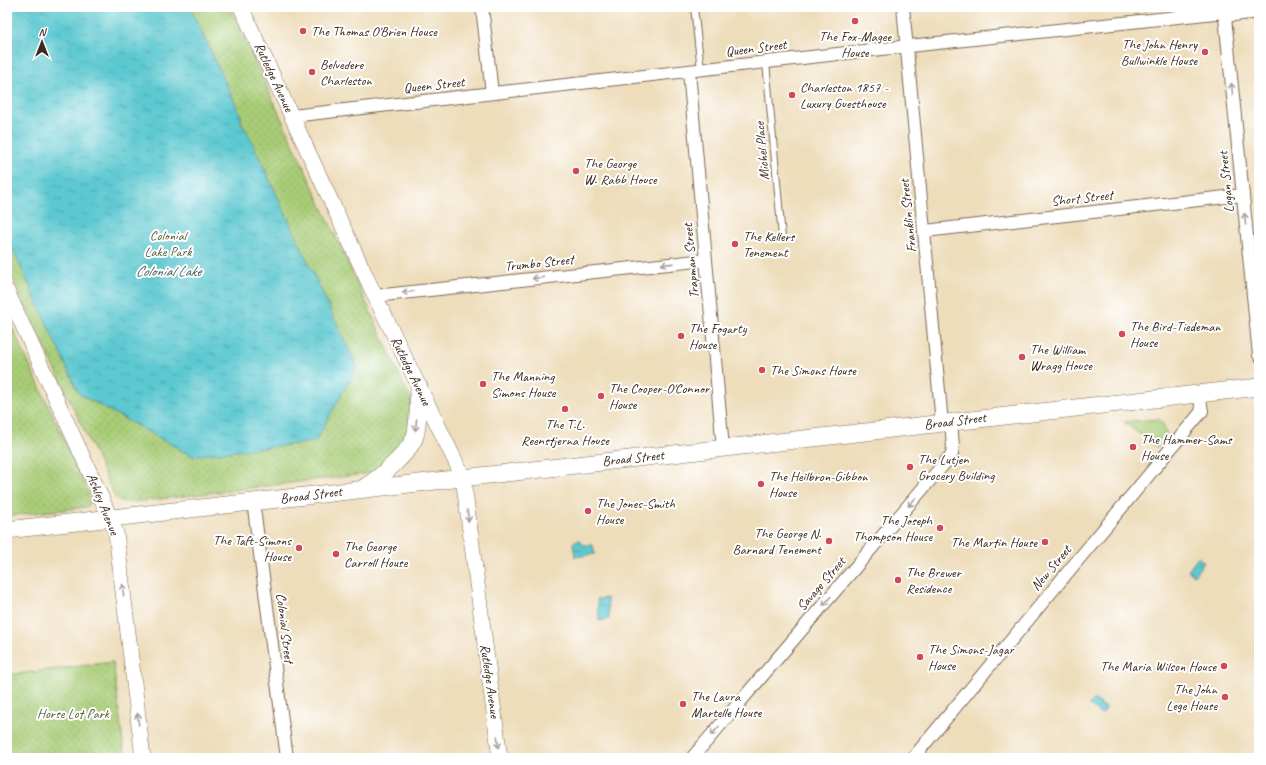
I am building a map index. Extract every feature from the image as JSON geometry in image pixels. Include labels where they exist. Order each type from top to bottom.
[{"type":"main road","points":[[362,488],[377,480],[391,468],[409,447],[415,436],[419,386]]},
{"type":"main road","name":"Broad Street","points":[[7,530],[362,488],[1259,387]]},
{"type":"street","name":"Rutledge Avenue","points":[[241,7],[375,296],[463,477],[500,758]]},
{"type":"street","points":[[482,7],[492,93]]},
{"type":"street","name":"Franklin Street","points":[[903,7],[924,231],[946,422]]},
{"type":"street","name":"Queen Street","points":[[292,116],[695,71],[906,45],[1224,12],[1259,12]]},
{"type":"street","name":"Logan Street","points":[[1224,12],[1259,355]]},
{"type":"street","name":"Trapman Street","points":[[695,71],[706,260],[722,448]]},
{"type":"street","name":"Short Street","points":[[924,231],[1243,195]]},
{"type":"street","name":"Trumbo Street","points":[[375,296],[706,260]]},
{"type":"street","name":"Ashley Avenue","points":[[7,291],[111,518],[116,533],[143,758]]},
{"type":"street","name":"New Street","points":[[913,758],[1202,411],[1199,394]]},
{"type":"street","name":"Savage Street","points":[[692,758],[952,454],[953,446],[946,422]]},
{"type":"street","name":"Colonial Street","points":[[253,501],[287,758]]},
{"type":"lane","points":[[694,7],[695,71]]},
{"type":"lane","name":"Michel Place","points":[[766,62],[782,237]]},
{"type":"green space","name":"Colonial Lake","points":[[7,7],[230,7],[411,400],[409,432],[394,455],[376,472],[144,501],[125,502],[115,497],[7,266]]},
{"type":"green space","points":[[7,316],[89,494],[91,503],[87,507],[7,516]]},
{"type":"green space","points":[[1159,419],[1164,426],[1167,435],[1157,448],[1124,422]]},
{"type":"green space","name":"Horse Lot Park","points":[[113,662],[125,758],[7,758],[7,675]]},
{"type":"water","name":"Colonial Lake","points":[[7,7],[190,7],[242,118],[240,119],[244,129],[246,129],[357,367],[315,442],[192,456],[79,394],[7,237]]},
{"type":"water","points":[[580,540],[583,545],[593,545],[595,554],[575,557],[573,543]]},
{"type":"water","points":[[1198,557],[1204,562],[1194,575],[1188,571]]},
{"type":"water","points":[[607,598],[609,619],[599,621],[597,599]]},
{"type":"water","points":[[1094,699],[1106,709],[1101,715],[1089,705]]},
{"type":"place","name":"The Fox-Magee House","points":[[855,21]]},
{"type":"place","name":"The Thomas O'Brien House","points":[[303,31]]},
{"type":"place","name":"The John Henry Bullwinkle House","points":[[1205,52]]},
{"type":"place","name":"Belvedere Charleston","points":[[312,72]]},
{"type":"place","name":"Charleston 1857 - Luxury Guesthouse","points":[[792,95]]},
{"type":"place","name":"The George W. Rabb House","points":[[576,171]]},
{"type":"place","name":"The Kellers Tenement","points":[[735,244]]},
{"type":"place","name":"The Bird-Tiedeman House","points":[[1122,334]]},
{"type":"place","name":"The Fogarty House","points":[[681,336]]},
{"type":"place","name":"The William Wragg House","points":[[1022,357]]},
{"type":"place","name":"The Simons House","points":[[762,370]]},
{"type":"place","name":"The Manning Simons House","points":[[483,384]]},
{"type":"place","name":"The Cooper-O'Connor House","points":[[601,396]]},
{"type":"place","name":"The T.L. Reenstjerna House","points":[[565,409]]},
{"type":"place","name":"The Hammer-Sams House","points":[[1133,447]]},
{"type":"place","name":"The Lutjen Grocery Building","points":[[910,467]]},
{"type":"place","name":"The Heilbron-Gibbon House","points":[[761,484]]},
{"type":"place","name":"The Jones-Smith House","points":[[588,511]]},
{"type":"place","name":"The Joseph Thompson House","points":[[940,528]]},
{"type":"place","name":"The George N. Barnard Tenement","points":[[829,541]]},
{"type":"place","name":"The Martin House","points":[[1045,542]]},
{"type":"place","name":"The Taft-Simons House","points":[[299,548]]},
{"type":"place","name":"The George Carroll House","points":[[336,554]]},
{"type":"place","name":"The Brewer Residence","points":[[898,580]]},
{"type":"place","name":"The Simons-Jagar House","points":[[920,657]]},
{"type":"place","name":"The Maria Wilson House","points":[[1224,666]]},
{"type":"place","name":"The John Lege House","points":[[1225,697]]},
{"type":"place","name":"The Laura Martelle House","points":[[683,704]]},
{"type":"park label","name":"Colonial Lake Park","points":[[168,244]]}]
